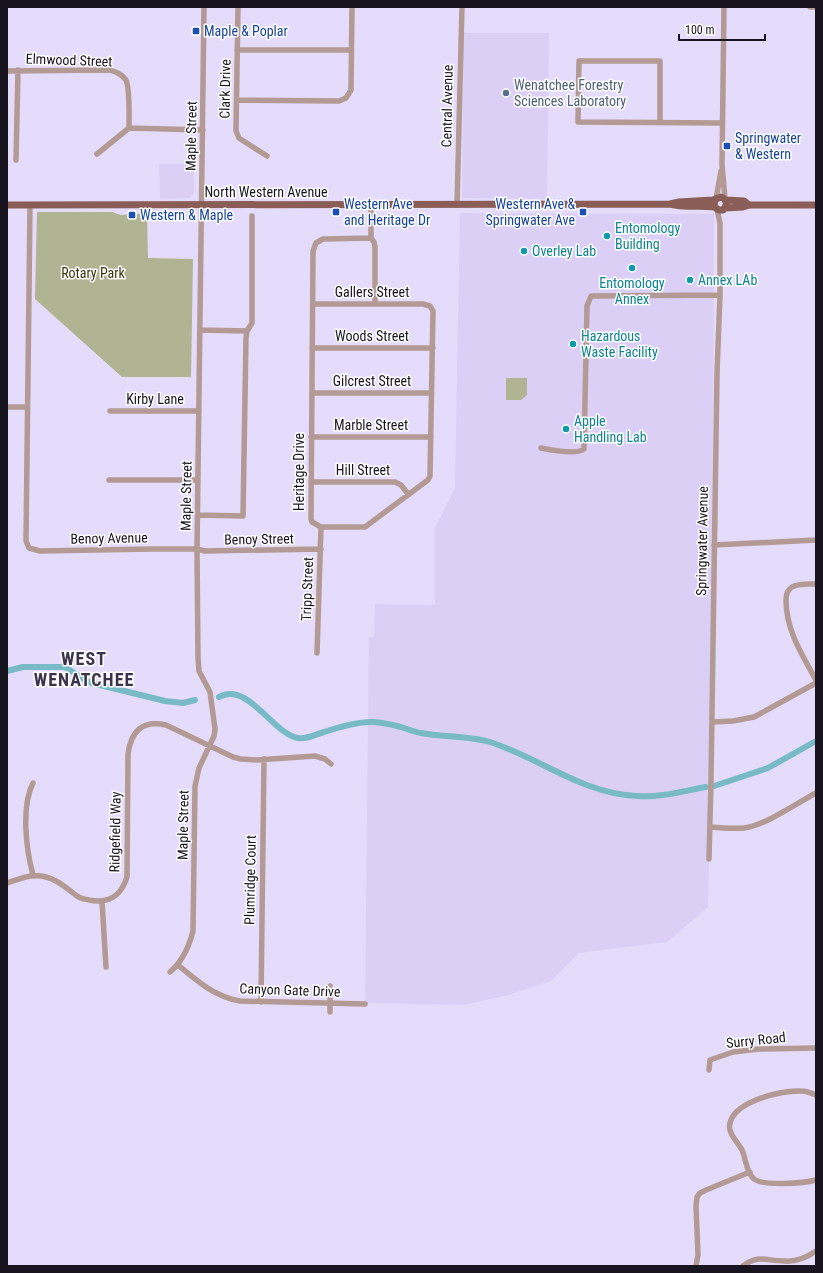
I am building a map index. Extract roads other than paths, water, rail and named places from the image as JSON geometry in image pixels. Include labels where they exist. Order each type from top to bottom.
[{"type":"main road","name":"North Western Avenue","points":[[719,205],[721,197],[725,200],[744,201],[749,204]]},
{"type":"main road","name":"North Western Avenue","points":[[7,206],[670,204],[679,207],[719,205],[743,207],[749,204],[816,205]]},
{"type":"street","name":"Maple Street","points":[[170,972],[178,965],[185,954],[190,944],[193,931],[195,786],[199,768],[210,746],[215,729],[210,692],[199,671],[198,658],[197,549],[204,7]]},
{"type":"street","name":"Clark Drive","points":[[238,7],[236,131],[239,138],[268,156]]},
{"type":"street","points":[[237,100],[343,100],[352,90],[352,7]]},
{"type":"street","name":"Central Avenue","points":[[457,205],[462,7]]},
{"type":"street","name":"Springwater Avenue","points":[[709,859],[720,295],[719,205],[722,165],[724,7]]},
{"type":"street","points":[[810,7],[816,7]]},
{"type":"street","points":[[237,50],[352,50]]},
{"type":"street","points":[[660,122],[660,62],[578,61],[578,122],[722,123]]},
{"type":"street","points":[[16,160],[18,70]]},
{"type":"street","name":"Elmwood Street","points":[[7,71],[110,70],[119,73],[126,80],[128,91],[129,128]]},
{"type":"street","points":[[97,154],[129,128],[203,130]]},
{"type":"street","name":"Springwater Avenue","points":[[722,165],[725,200]]},
{"type":"street","points":[[371,205],[371,238],[375,247],[374,304]]},
{"type":"street","points":[[7,407],[27,407],[30,206]]},
{"type":"street","points":[[198,515],[243,516],[246,338],[252,323],[252,216]]},
{"type":"street","name":"Heritage Drive","points":[[321,527],[312,522],[311,519],[313,251],[316,243],[323,239],[371,238]]},
{"type":"street","points":[[541,448],[557,451],[580,452],[584,449],[587,306],[591,296],[720,295]]},
{"type":"street","name":"Gallers Street","points":[[313,304],[423,304],[430,306],[433,314],[432,348]]},
{"type":"street","points":[[200,330],[248,331]]},
{"type":"street","name":"Woods Street","points":[[312,348],[432,348]]},
{"type":"street","points":[[321,527],[365,527],[428,480],[430,476],[432,348]]},
{"type":"street","name":"Gilcrest Street","points":[[312,393],[431,393]]},
{"type":"street","name":"Benoy Avenue","points":[[27,407],[26,541],[28,548],[40,551],[152,548],[197,549]]},
{"type":"street","name":"Kirby Lane","points":[[110,411],[199,411]]},
{"type":"street","name":"Marble Street","points":[[311,437],[431,437]]},
{"type":"street","points":[[109,480],[198,480]]},
{"type":"street","name":"Hill Street","points":[[311,482],[395,482],[401,485],[408,494]]},
{"type":"street","name":"Tripp Street","points":[[317,652],[321,527]]},
{"type":"street","points":[[714,545],[816,540]]},
{"type":"street","name":"Benoy Street","points":[[197,549],[205,551],[320,549]]},
{"type":"street","points":[[712,722],[733,721],[754,717],[816,681],[796,643],[786,606],[786,594],[790,587],[796,585],[816,584]]},
{"type":"street","name":"Ridgefield Way","points":[[102,901],[110,899],[118,894],[124,886],[127,877],[129,743],[135,732],[142,726],[156,723],[166,725],[233,758],[264,759],[315,756],[325,759],[332,764]]},
{"type":"street","name":"Plumridge Court","points":[[261,1002],[264,759]]},
{"type":"street","points":[[33,783],[28,793],[26,838],[33,875]]},
{"type":"street","points":[[710,827],[730,829],[745,828],[759,824],[816,793]]},
{"type":"street","points":[[7,882],[33,875],[46,876],[56,880],[79,897],[93,901],[102,901],[106,968]]},
{"type":"street","name":"Canyon Gate Drive","points":[[178,965],[203,986],[224,997],[240,1001],[365,1004]]},
{"type":"street","points":[[330,986],[330,1012]]},
{"type":"street","name":"Surry Road","points":[[709,1070],[710,1060],[733,1052],[758,1049],[816,1048]]},
{"type":"street","points":[[816,1095],[806,1091],[772,1095],[746,1105],[735,1114],[730,1122],[730,1132],[742,1150],[753,1178],[759,1182],[797,1183],[816,1180]]},
{"type":"street","points":[[696,1266],[698,1255],[697,1197],[700,1193],[706,1190],[750,1172]]},
{"type":"street","points":[[743,1266],[749,1261],[758,1258],[784,1262],[795,1261],[806,1258],[816,1251]]},
{"type":"waterway","points":[[7,671],[23,667],[64,667],[84,680],[92,683],[165,701],[183,703],[195,700]]},
{"type":"waterway","points":[[219,697],[230,694],[240,696],[260,710],[279,728],[298,738],[308,738],[356,723],[378,722],[415,732],[490,742],[580,782],[617,794],[654,796],[706,787]]},
{"type":"waterway","points":[[714,786],[768,768],[816,741]]},
{"type":"place","name":"Maple & Poplar","points":[[196,31]]},
{"type":"place","name":"Wenatchee Forestry Sciences Laboratory","points":[[506,93]]},
{"type":"place","name":"Springwater & Western","points":[[727,146]]},
{"type":"place","name":"Western Ave and Heritage Dr","points":[[336,212]]},
{"type":"place","name":"Western Ave & Springwater Ave","points":[[583,212]]},
{"type":"place","name":"Western & Maple","points":[[132,215]]},
{"type":"place","name":"Entomology Building","points":[[607,236]]},
{"type":"place","name":"Overley Lab","points":[[524,251]]},
{"type":"place","name":"Entomology Annex","points":[[632,268]]},
{"type":"place","name":"Annex LAb","points":[[690,280]]},
{"type":"place","name":"Hazardous Waste Facility","points":[[573,344]]},
{"type":"place","name":"Apple Handling Lab","points":[[566,429]]},
{"type":"district","name":"WEST WENATCHEE","points":[[84,668]]},
{"type":"park label","name":"Rotary Park","points":[[93,273]]}]
